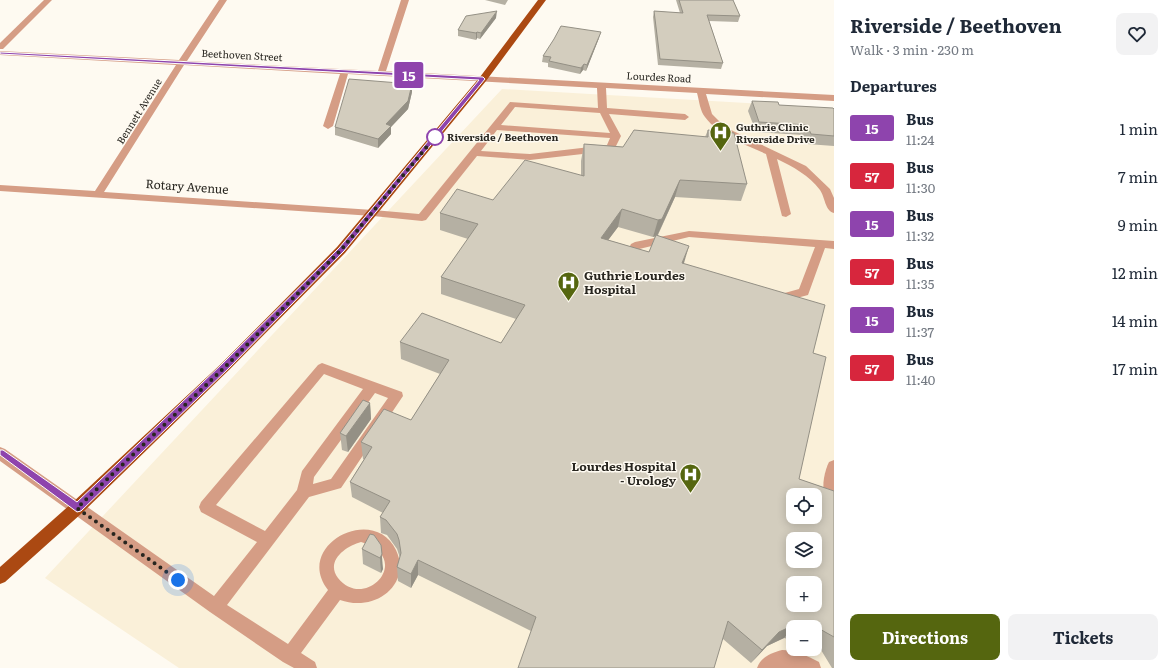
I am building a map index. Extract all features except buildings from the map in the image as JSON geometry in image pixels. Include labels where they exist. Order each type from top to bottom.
[{"type":"main road","points":[[0,576],[77,508],[226,366],[341,250],[483,79],[542,0]]},
{"type":"street","points":[[0,47],[48,0]]},
{"type":"street","name":"Bennett Avenue","points":[[98,194],[128,150],[223,0]]},
{"type":"street","points":[[381,73],[405,0]]},
{"type":"street","name":"Beethoven Street","points":[[0,53],[483,79]]},
{"type":"street","points":[[328,126],[345,71]]},
{"type":"street","name":"Lourdes Road","points":[[483,79],[834,98]]},
{"type":"street","points":[[475,153],[530,157],[603,150],[612,146],[616,136],[603,111],[601,85]]},
{"type":"street","points":[[701,91],[708,115],[718,125],[730,133],[803,168],[825,189],[834,210]]},
{"type":"street","points":[[475,153],[513,104],[685,117]]},
{"type":"street","points":[[496,127],[616,136]]},
{"type":"street","points":[[770,152],[786,214]]},
{"type":"street","name":"Rotary Avenue","points":[[0,188],[373,213],[422,218],[475,153]]},
{"type":"street","points":[[635,246],[688,234],[834,245]]},
{"type":"street","points":[[778,299],[804,292],[821,244]]},
{"type":"street","points":[[267,540],[206,507],[322,368],[396,396],[336,484],[304,492]]},
{"type":"street","points":[[216,607],[304,492],[307,475],[372,387]]},
{"type":"street","points":[[0,453],[216,607],[308,668]]},
{"type":"street","points":[[830,490],[834,466]]},
{"type":"street","points":[[361,535],[370,536],[386,545],[393,562],[392,573],[380,590],[370,595],[358,597],[348,595],[338,590],[331,582],[327,573],[327,563],[335,546],[352,536],[361,535]]},
{"type":"street","points":[[289,656],[338,590]]},
{"type":"street","points":[[765,668],[769,663],[778,659],[789,658],[800,661],[813,668]]},
{"type":"shaded area","name":"Guthrie Lourdes Hospital","points":[[502,89],[833,108],[834,668],[179,668],[45,578]]},
{"type":"bus line","name":"15","points":[[0,53],[483,79],[341,250],[226,366],[77,508],[0,453]]},
{"type":"place","name":"Riverside / Beethoven","points":[[435,137]]},
{"type":"place","name":"Guthrie Clinic Riverside Drive","points":[[721,152]]},
{"type":"place","name":"Guthrie Lourdes Hospital","points":[[568,302]]},
{"type":"place","name":"Lourdes Hospital - Urology","points":[[691,494]]},
{"type":"route","points":[[178,580],[77,508],[226,366],[341,250],[435,137]]}]
